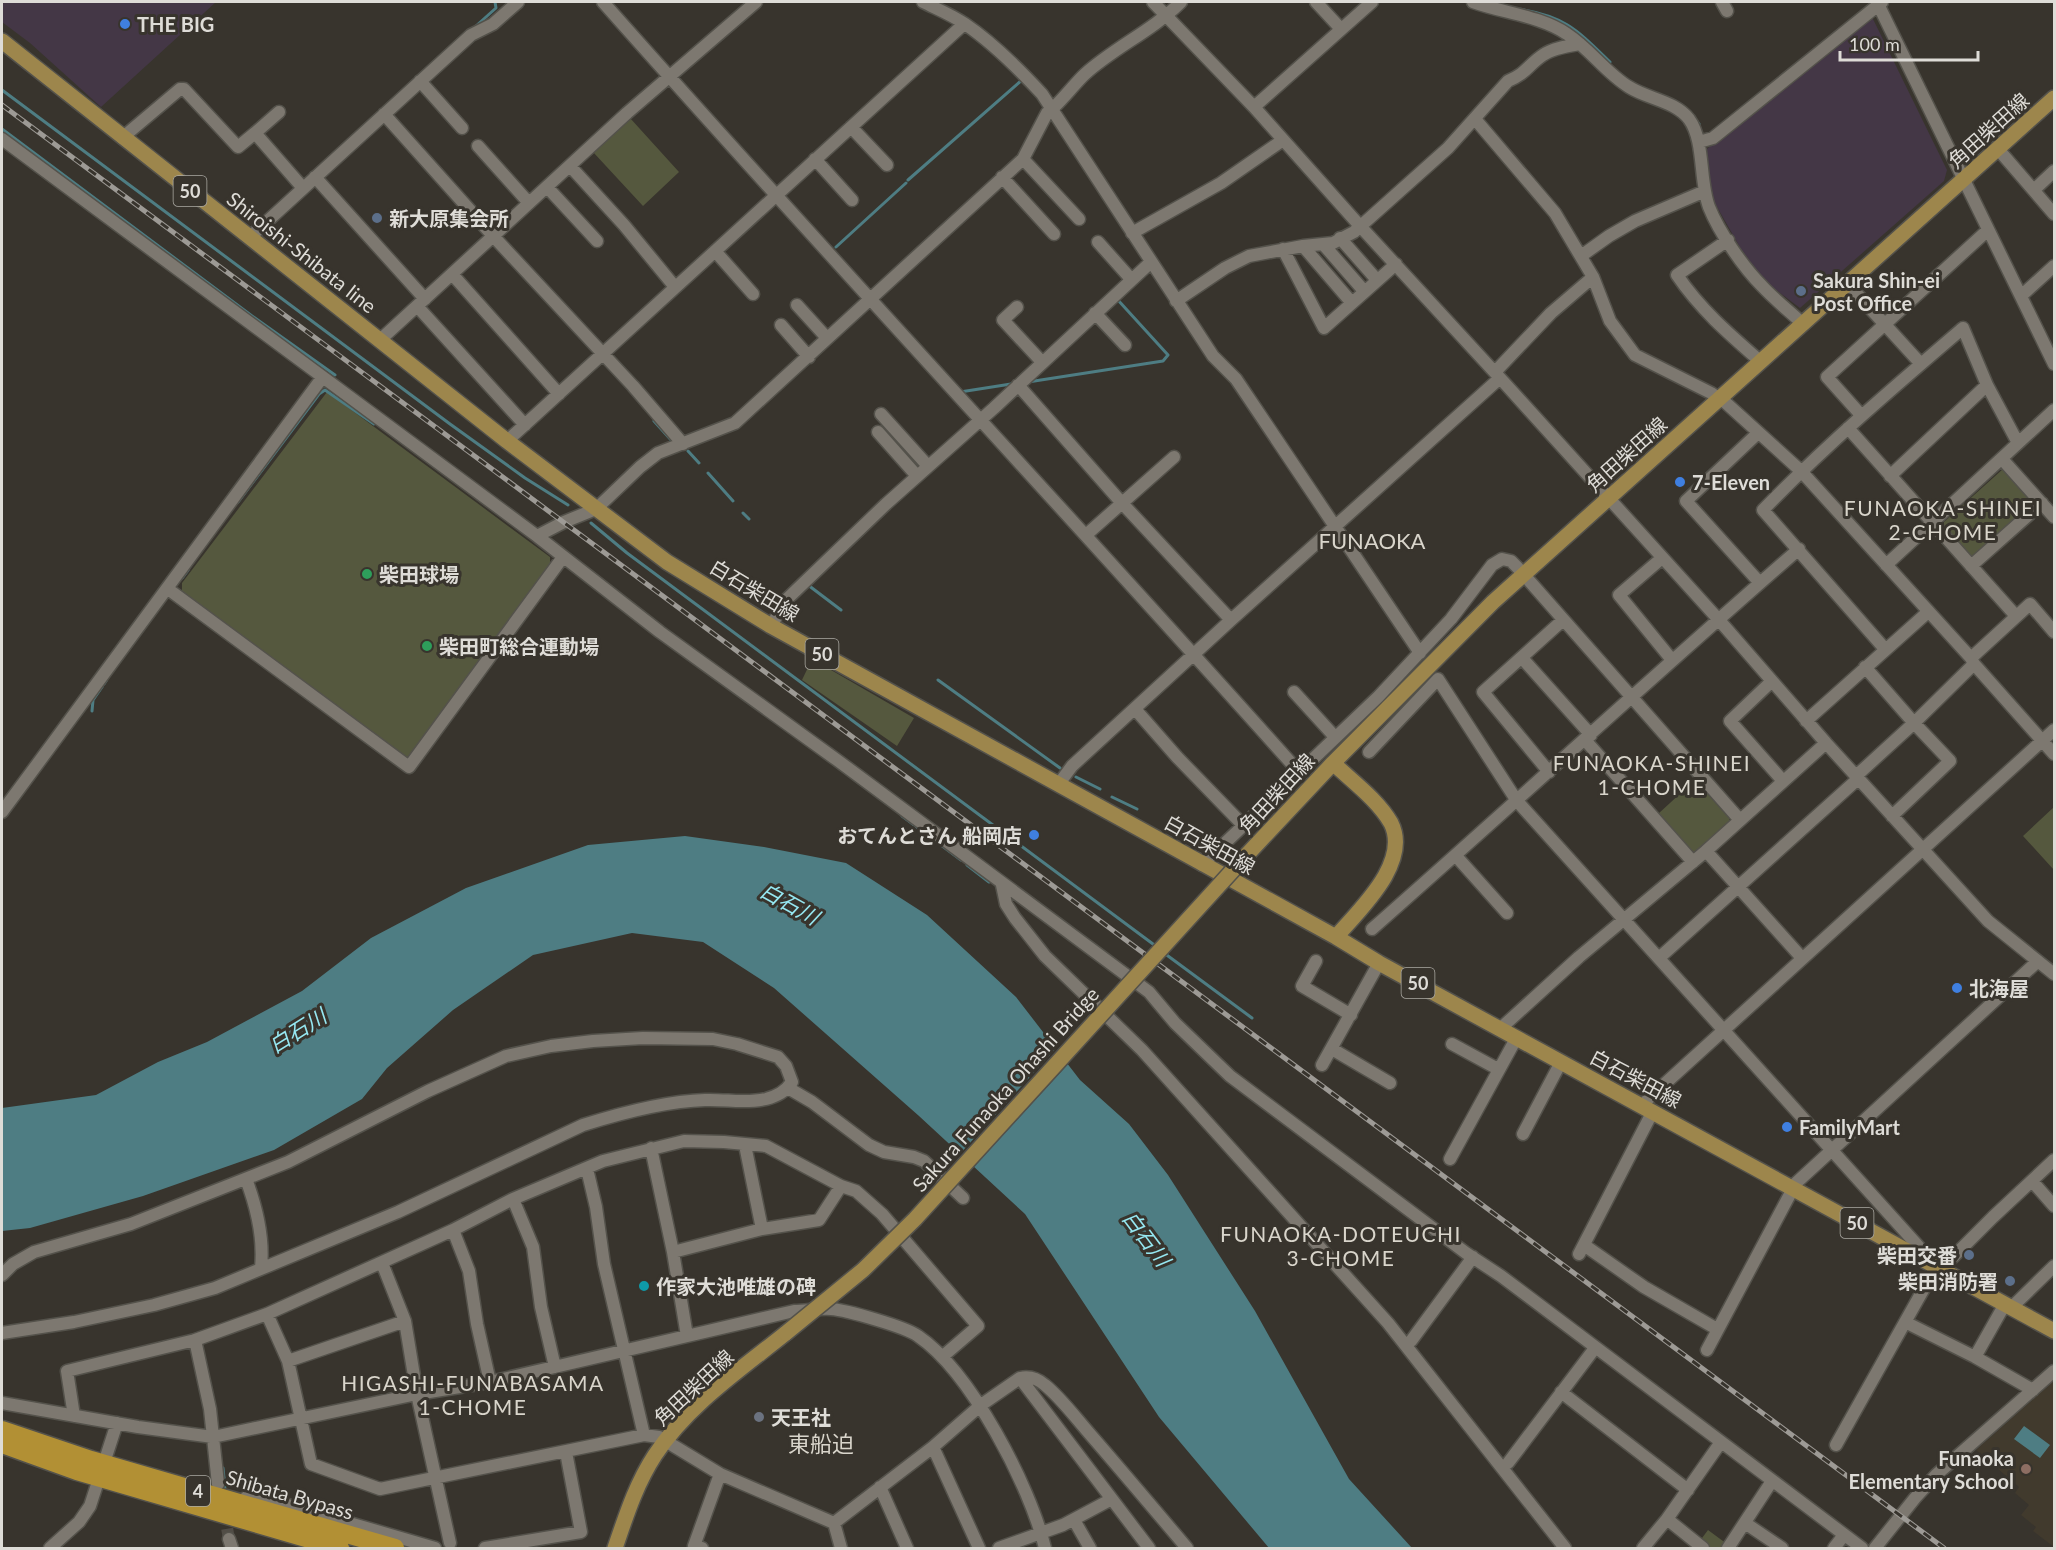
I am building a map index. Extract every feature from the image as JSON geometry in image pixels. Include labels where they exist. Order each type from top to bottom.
[{"type":"highway","name":"Shibata Bypass","points":[[2,1430],[101,1471],[340,1548]]},
{"type":"highway","name":"Shibata Bypass","points":[[2,1444],[101,1471],[239,1504],[395,1548]]},
{"type":"main road","name":"Shiroishi-Shibata line","points":[[2,41],[380,340]]},
{"type":"main road","name":"角田柴田線","points":[[1243,859],[1333,763],[1493,602],[1846,283],[2055,98]]},
{"type":"main road","name":"白石柴田線","points":[[380,340],[507,441],[667,562],[771,626],[1336,937],[1379,963],[2055,1331]]},
{"type":"main road","points":[[1333,763],[1384,813],[1394,831],[1396,842],[1395,854],[1389,869],[1374,893],[1336,937]]},
{"type":"main road","name":"Sakura Funaoka Ohashi Bridge","points":[[786,1333],[863,1270],[915,1220],[1243,859]]},
{"type":"main road","name":"角田柴田線","points":[[615,1548],[633,1497],[646,1470],[666,1441],[706,1398],[786,1333]]},
{"type":"street","points":[[250,237],[471,35],[493,24],[518,2]]},
{"type":"street","points":[[603,2],[1300,773]]},
{"type":"street","points":[[380,340],[669,76],[756,2]]},
{"type":"street","points":[[923,2],[964,24],[1026,76],[1042,94],[1213,356],[1236,379],[1420,653]]},
{"type":"street","points":[[1153,2],[1254,107],[1498,375],[1719,620],[1806,721],[1988,921],[2055,974]]},
{"type":"street","points":[[537,536],[596,509],[658,453],[735,423],[1023,159],[1047,113],[1086,73],[1167,16],[1181,2]]},
{"type":"street","points":[[1316,2],[1341,29]]},
{"type":"street","points":[[1254,107],[1372,2]]},
{"type":"street","points":[[1473,2],[1536,20],[1566,33],[1630,87],[1679,109],[1689,120],[1699,142],[1709,207],[1728,240],[1762,286],[1802,323]]},
{"type":"street","points":[[1699,142],[1713,138],[1879,2],[2055,364]]},
{"type":"street","points":[[507,441],[964,24]]},
{"type":"street","points":[[1176,301],[1225,268],[1250,256],[1283,249],[1333,243],[1354,232],[1448,148],[1508,81],[1521,76],[1543,54],[1580,44]]},
{"type":"street","points":[[420,81],[462,128]]},
{"type":"street","points":[[122,138],[180,89],[184,89],[238,147],[279,112]]},
{"type":"street","points":[[384,114],[494,237],[603,353],[683,444]]},
{"type":"street","points":[[1475,119],[1555,213],[1593,277],[1610,321],[1635,355],[1719,398],[1801,471],[2055,754]]},
{"type":"street","points":[[851,127],[887,165]]},
{"type":"street","points":[[255,133],[303,188]]},
{"type":"street","points":[[2,140],[537,536],[660,632],[837,760],[1002,885],[1149,992],[1175,1023],[1230,1076],[1862,1548]]},
{"type":"street","points":[[1132,233],[1221,183],[1283,140]]},
{"type":"street","points":[[478,146],[529,203]]},
{"type":"street","points":[[1998,149],[2055,214]]},
{"type":"street","points":[[815,159],[852,200]]},
{"type":"street","points":[[1023,159],[1078,219]]},
{"type":"street","points":[[570,166],[668,276],[675,287]]},
{"type":"street","points":[[2034,190],[2055,171]]},
{"type":"street","points":[[315,177],[525,425]]},
{"type":"street","points":[[1002,177],[1054,234]]},
{"type":"street","points":[[547,187],[597,241]]},
{"type":"street","points":[[1581,256],[1635,221],[1705,191]]},
{"type":"street","points":[[1861,415],[1827,377],[1988,230]]},
{"type":"street","points":[[1340,238],[1377,280]]},
{"type":"street","points":[[1728,240],[1677,275],[1690,295],[1710,316],[1760,361]]},
{"type":"street","points":[[1098,242],[1131,279]]},
{"type":"street","points":[[1323,244],[1364,291]]},
{"type":"street","points":[[1303,246],[1352,303]]},
{"type":"street","points":[[1283,249],[1324,328],[1396,264]]},
{"type":"street","points":[[715,251],[753,294]]},
{"type":"street","points":[[771,626],[787,599],[1150,262]]},
{"type":"street","points":[[2021,296],[2055,266]]},
{"type":"street","points":[[452,274],[559,394]]},
{"type":"street","points":[[1058,785],[1071,766],[1498,375],[1551,313],[1593,277]]},
{"type":"street","points":[[1846,283],[1921,364]]},
{"type":"street","points":[[797,304],[827,338]]},
{"type":"street","points":[[1017,307],[1003,320],[1042,362]]},
{"type":"street","points":[[1095,313],[1125,345]]},
{"type":"street","points":[[781,325],[809,357]]},
{"type":"street","points":[[1885,649],[1763,510],[1861,415],[1963,328],[1988,385],[2018,443]]},
{"type":"street","points":[[2,812],[322,378]]},
{"type":"street","points":[[1018,385],[1121,502],[1231,620]]},
{"type":"street","points":[[1890,476],[1988,385]]},
{"type":"street","points":[[1886,565],[2055,410]]},
{"type":"street","points":[[881,414],[928,466]]},
{"type":"street","points":[[1848,428],[2016,616]]},
{"type":"street","points":[[878,432],[917,476]]},
{"type":"street","points":[[1758,433],[1686,501],[1760,583]]},
{"type":"street","points":[[1086,534],[1174,456]]},
{"type":"street","points":[[2002,459],[2055,517]]},
{"type":"street","points":[[1971,566],[2042,502]]},
{"type":"street","points":[[1372,929],[1799,549]]},
{"type":"street","points":[[168,589],[409,767],[563,557]]},
{"type":"street","points":[[1662,558],[1618,595],[1672,660]]},
{"type":"street","points":[[1202,865],[1300,773],[1420,653],[1451,619],[1497,560],[1502,559],[1511,561],[1523,574],[1740,820]]},
{"type":"street","points":[[1659,958],[1739,887],[1914,723],[2030,604],[2055,632]]},
{"type":"street","points":[[1806,721],[1928,612]]},
{"type":"street","points":[[1549,772],[1483,692],[1563,620]]},
{"type":"street","points":[[1522,658],[1693,862]]},
{"type":"street","points":[[1865,667],[1950,761],[1892,816]]},
{"type":"street","points":[[1369,752],[1438,679],[1517,801],[1830,1151],[1919,1247],[1922,1252],[1920,1258]]},
{"type":"street","points":[[1772,681],[1730,721],[1783,781]]},
{"type":"street","points":[[1294,692],[1335,737]]},
{"type":"street","points":[[1134,709],[1243,825]]},
{"type":"street","points":[[1717,1329],[1581,1249],[1648,1109],[1648,1099],[1922,848],[2055,730]]},
{"type":"street","points":[[1501,1028],[1578,958],[1706,851],[1826,743]]},
{"type":"street","points":[[1706,851],[1802,958]]},
{"type":"street","points":[[1456,855],[1507,913]]},
{"type":"street","points":[[1002,885],[1006,904],[1045,957],[1142,1050],[1388,1323],[1565,1548]]},
{"type":"street","points":[[1316,961],[1302,986],[1350,1015]]},
{"type":"street","points":[[1707,1350],[1793,1187],[2038,961]]},
{"type":"street","points":[[1322,1065],[1379,963]]},
{"type":"street","points":[[1450,1159],[1517,1037]]},
{"type":"street","points":[[2,1275],[13,1264],[34,1252],[131,1224],[288,1162],[428,1090],[506,1056],[550,1046],[592,1041],[643,1038],[713,1039],[778,1057],[791,1074],[792,1082],[788,1088],[779,1094],[755,1101],[705,1100],[615,1116],[583,1125],[398,1212],[215,1288],[154,1305],[74,1322],[2,1333]]},
{"type":"street","points":[[1452,1044],[1498,1069]]},
{"type":"street","points":[[1332,1049],[1390,1083]]},
{"type":"street","points":[[1523,1134],[1562,1062]]},
{"type":"street","points":[[788,1088],[812,1102],[869,1145],[884,1152],[915,1157],[924,1161],[963,1198]]},
{"type":"street","points":[[74,1416],[67,1371],[195,1340],[267,1314],[453,1230],[513,1199],[603,1161],[684,1141],[766,1146],[841,1186],[855,1191],[882,1214],[978,1326],[942,1357]]},
{"type":"street","points":[[745,1145],[762,1229]]},
{"type":"street","points":[[651,1148],[673,1252],[687,1336]]},
{"type":"street","points":[[1836,1445],[1905,1322],[1939,1268],[2055,1160]]},
{"type":"street","points":[[587,1169],[596,1207],[604,1264],[644,1435]]},
{"type":"street","points":[[246,1179],[255,1206],[263,1246],[261,1268]]},
{"type":"street","points":[[2032,1180],[2055,1206]]},
{"type":"street","points":[[673,1252],[762,1229],[819,1220],[841,1186]]},
{"type":"street","points":[[513,1199],[533,1247],[541,1307],[555,1367]]},
{"type":"street","points":[[453,1230],[469,1271],[477,1323],[490,1382]]},
{"type":"street","points":[[1411,1341],[1473,1257]]},
{"type":"street","points":[[382,1263],[405,1321],[417,1394],[450,1543]]},
{"type":"street","points":[[1975,1358],[2009,1306],[2055,1266]]},
{"type":"street","points":[[2,1403],[117,1424],[213,1437],[417,1394],[490,1382],[794,1311],[831,1309],[906,1329],[917,1335],[942,1357],[981,1405],[1015,1472],[1045,1548]]},
{"type":"street","points":[[267,1314],[288,1361],[311,1464],[380,1489],[644,1435],[659,1437],[720,1474],[834,1523]]},
{"type":"street","points":[[288,1361],[405,1321]]},
{"type":"street","points":[[1905,1322],[2033,1390]]},
{"type":"street","points":[[195,1340],[210,1409],[219,1484]]},
{"type":"street","points":[[1508,1463],[1595,1348]]},
{"type":"street","points":[[1875,1548],[1915,1497],[1936,1475],[2055,1371]]},
{"type":"street","points":[[1020,1378],[1110,1500],[1149,1548]]},
{"type":"street","points":[[834,1523],[933,1447],[981,1405],[1020,1378],[1031,1378],[1044,1384],[1058,1398],[1187,1548]]},
{"type":"street","points":[[1561,1392],[1688,1490]]},
{"type":"street","points":[[50,1548],[79,1522],[90,1506],[117,1424]]},
{"type":"street","points":[[1643,1548],[1688,1490],[1721,1442]]},
{"type":"street","points":[[933,1447],[979,1548]]},
{"type":"street","points":[[485,1548],[580,1532],[566,1452]]},
{"type":"street","points":[[702,1548],[694,1546],[720,1474]]},
{"type":"street","points":[[1728,1548],[1772,1481]]},
{"type":"street","points":[[880,1487],[908,1548]]},
{"type":"street","points":[[239,1504],[250,1494],[435,1548]]},
{"type":"street","points":[[999,1548],[1074,1520],[1110,1500]]},
{"type":"street","points":[[1666,1519],[1703,1548]]},
{"type":"street","points":[[1074,1520],[1090,1548]]},
{"type":"street","points":[[834,1523],[841,1548]]},
{"type":"street","points":[[1745,1523],[1782,1548]]},
{"type":"street","points":[[1834,1548],[1844,1535]]},
{"type":"shaded area","points":[[2,2],[216,2],[101,107],[30,43],[2,22]]},
{"type":"shaded area","points":[[1872,17],[1947,170],[1944,181],[1800,308],[1764,281],[1741,249],[1713,200],[1703,152]]},
{"type":"shaded area","name":"Funaoka Elementary School","points":[[2054,1381],[2054,1547],[2033,1531],[2036,1527],[2021,1515],[2029,1505],[2015,1493],[2019,1487],[1976,1450]]},
{"type":"green space","points":[[630,118],[679,172],[643,206],[593,152]]},
{"type":"green space","name":"柴田球場","points":[[327,392],[550,557],[550,566],[407,762],[182,594],[182,583]]},
{"type":"green space","points":[[2003,469],[2035,504],[1973,558],[1944,527],[1944,522]]},
{"type":"green space","points":[[812,659],[914,718],[897,746],[802,680]]},
{"type":"green space","points":[[1695,780],[1729,818],[1730,823],[1697,853],[1690,851],[1658,814]]},
{"type":"green space","points":[[2054,807],[2054,870],[2023,836]]},
{"type":"green space","points":[[1708,1530],[1727,1544],[1724,1548],[1708,1548],[1699,1542]]},
{"type":"water","name":"白石川","points":[[685,836],[764,847],[846,863],[927,915],[1016,997],[1080,1080],[1129,1124],[1168,1175],[1255,1311],[1349,1479],[1412,1548],[1269,1548],[1159,1417],[1025,1214],[919,1116],[774,988],[703,942],[632,933],[533,955],[453,1010],[387,1068],[362,1099],[274,1150],[143,1196],[30,1228],[2,1231],[2,1108],[96,1095],[158,1062],[207,1042],[302,991],[371,938],[466,888],[588,845]]},
{"type":"water","points":[[2024,1426],[2050,1445],[2040,1458],[2014,1439]]},
{"type":"pier","points":[[1058,1046],[1070,1062],[972,1169],[958,1156]]},
{"type":"waterway","points":[[476,26],[496,8],[495,2]]},
{"type":"waterway","points":[[1518,9],[1559,20],[1579,33],[1610,62]]},
{"type":"waterway","points":[[908,180],[1023,79]]},
{"type":"waterway","points":[[2,90],[450,424],[525,478],[568,505]]},
{"type":"waterway","points":[[1691,114],[1699,124]]},
{"type":"waterway","points":[[2,129],[252,316],[335,375]]},
{"type":"waterway","points":[[836,247],[906,183]]},
{"type":"waterway","points":[[1028,382],[1163,361],[1168,355],[1117,299]]},
{"type":"waterway","points":[[960,392],[1011,384]]},
{"type":"waterway","points":[[238,502],[319,394],[325,390],[374,424]]},
{"type":"waterway","points":[[654,421],[672,441]]},
{"type":"waterway","points":[[688,451],[699,463]]},
{"type":"waterway","points":[[708,473],[733,501]]},
{"type":"waterway","points":[[743,513],[749,519]]},
{"type":"waterway","points":[[591,523],[627,553],[1157,947]]},
{"type":"waterway","points":[[182,578],[188,570]]},
{"type":"waterway","points":[[808,585],[841,610]]},
{"type":"waterway","points":[[938,680],[1060,768]]},
{"type":"waterway","points":[[92,711],[93,700],[102,687]]},
{"type":"waterway","points":[[1076,777],[1100,789]]},
{"type":"waterway","points":[[1112,797],[1137,809]]},
{"type":"waterway","points":[[902,816],[929,836]]},
{"type":"waterway","points":[[937,842],[961,860]]},
{"type":"waterway","points":[[967,865],[989,882]]},
{"type":"waterway","points":[[1164,953],[1252,1018]]},
{"type":"waterway","points":[[223,1468],[225,1487]]},
{"type":"tunnel","points":[[224,1511],[229,1539]]},
{"type":"railway","points":[[2,105],[1944,1548]]},
{"type":"place","name":"THE BIG","points":[[125,24]]},
{"type":"place","name":"新大原集会所","points":[[377,218]]},
{"type":"place","name":"Sakura Shin-ei Post Office","points":[[1801,291]]},
{"type":"place","name":"7-Eleven","points":[[1680,482]]},
{"type":"place","name":"柴田球場","points":[[367,574]]},
{"type":"place","name":"柴田町総合運動場","points":[[427,646]]},
{"type":"place","name":"おてんとさん 船岡店","points":[[1034,835]]},
{"type":"place","name":"北海屋","points":[[1957,988]]},
{"type":"place","name":"FamilyMart","points":[[1787,1127]]},
{"type":"place","name":"柴田交番","points":[[1969,1255]]},
{"type":"place","name":"柴田消防署","points":[[2010,1281]]},
{"type":"place","name":"作家大池唯雄の碑","points":[[644,1286]]},
{"type":"place","name":"天王社","points":[[759,1417]]},
{"type":"place","name":"Funaoka Elementary School","points":[[2026,1469]]},
{"type":"district","name":"FUNAOKA-SHINEI 2-CHOME","points":[[1943,519]]},
{"type":"district","name":"FUNAOKA","points":[[1372,540]]},
{"type":"district","name":"FUNAOKA-SHINEI 1-CHOME","points":[[1652,774]]},
{"type":"district","name":"FUNAOKA-DOTEUCHI 3-CHOME","points":[[1341,1245]]},
{"type":"district","name":"HIGASHI-FUNABASAMA 1-CHOME","points":[[473,1394]]},
{"type":"district","name":"東船迫","points":[[821,1443]]}]
